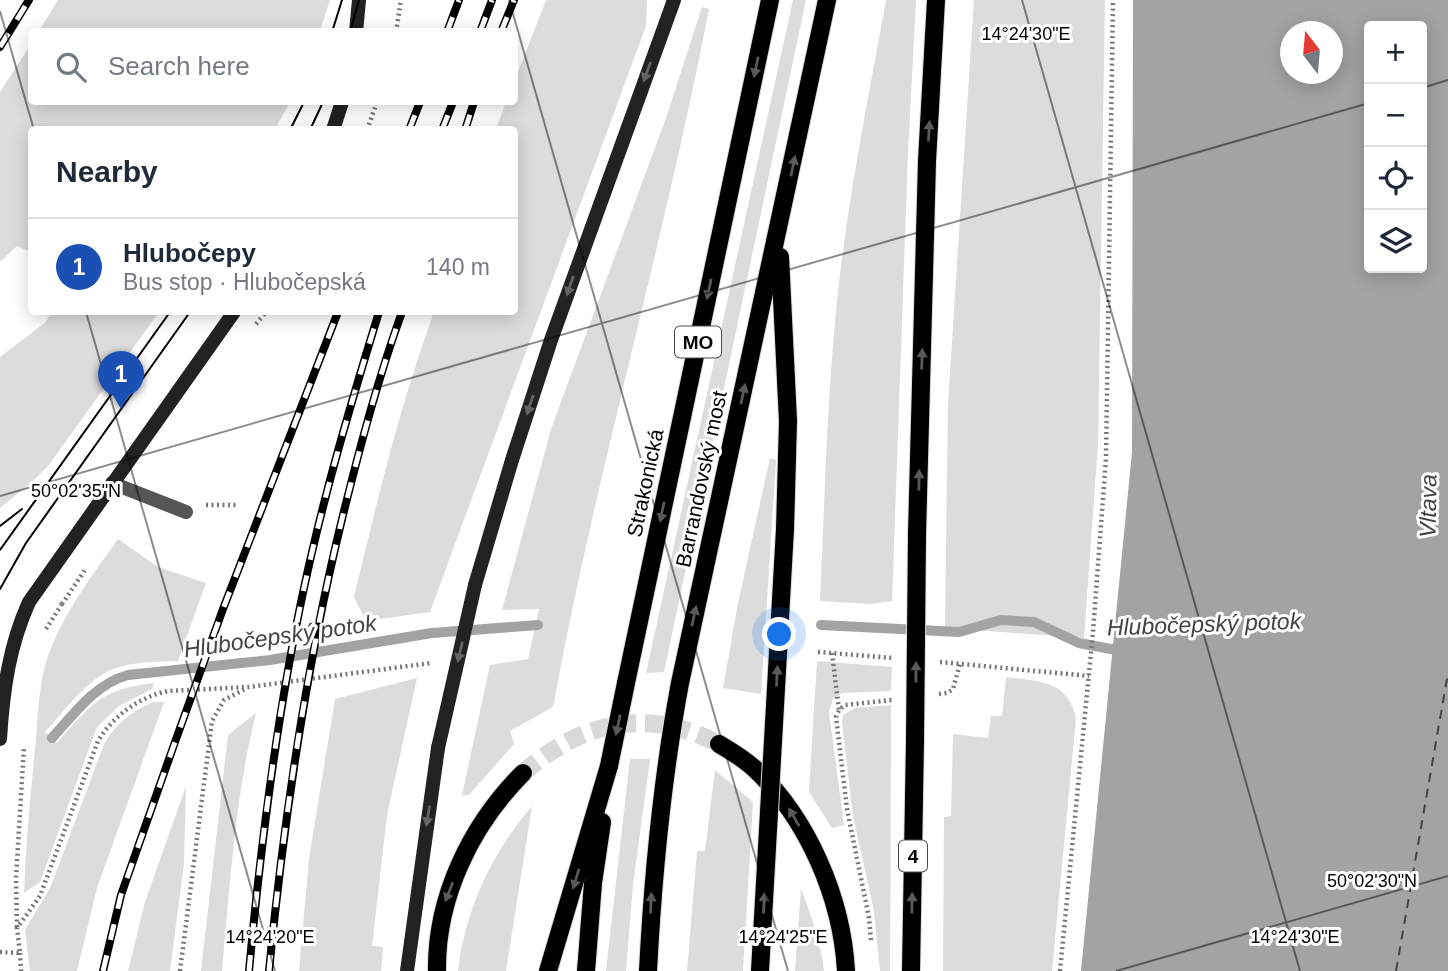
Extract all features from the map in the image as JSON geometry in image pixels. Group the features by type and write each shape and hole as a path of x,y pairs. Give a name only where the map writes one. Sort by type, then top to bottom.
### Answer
{"main road":[{"path":"356,28 359,0"},
{"path":"407,971 438,748 475,585 551,340 674,0"},
{"name":"Strakonická","path":"548,971 609,766 770,0"},
{"name":"Barrandovský most","path":"648,971 652,887 665,764 680,683 827,0"},
{"name":"4","path":"911,971 918,534 928,161 936,0"},
{"path":"334,126 341,105"},
{"path":"760,971 785,529 788,421 779,233"},
{"path":"0,739 4,662 29,602 232,315"},
{"path":"719,744 753,767 791,810 825,878 841,929 846,971"},
{"name":"MO","path":"586,971 593,883 609,766"},
{"path":"435,971 436,945 443,908 460,862 503,792 523,773"}],"lane":[{"path":"112,483 186,512"}],"path":[{"path":"397,28 401,0"},
{"path":"1060,971 1093,632 1106,458 1113,0"},
{"path":"368,126 376,105"},
{"path":"37,589 62,604 42,641"},
{"path":"832,653 839,710"},
{"path":"17,928 40,896 98,741 106,727 129,708 157,693 168,691 249,687 431,663"},
{"path":"934,695 953,690 960,664 1089,676"},
{"path":"180,971 212,721 224,700 249,687"},
{"path":"871,944 869,918 847,808 836,717 845,705 896,699"},
{"path":"22,971 17,928 16,878 25,739"},
{"path":"0,952 20,953"}],"shaded area":[{"path":"58,0 330,0 321,28 41,28"},
{"path":"546,0 647,0 646,26 430,612 366,621 354,597 380,489 433,315 518,315 518,126 497,126 505,105 518,105 518,72"},
{"path":"793,0 806,0 664,672 646,673"},
{"path":"886,0 916,0 892,601 870,604 820,601 829,402 839,283 854,176"},
{"path":"974,0 1105,0 1098,443 1084,638 945,628 948,404"},
{"path":"702,7 709,9 691,97 589,532 553,707 510,731 514,744 469,795 462,795 490,665 528,659 539,609 502,610 551,429 666,118"},
{"path":"28,49 28,105 288,105 277,126 28,126 28,251 17,246 0,262 0,92"},
{"path":"50,315 157,315 48,466 0,508 0,357 46,322"},
{"path":"770,458 776,460 761,694 723,688 738,603"},
{"path":"118,539 158,567 206,583 178,661 130,664 103,674 79,693 45,732 57,743 98,701 121,690 154,683 152,689 119,706 97,727 40,882 24,893 38,709 44,669 53,643 69,612"},
{"path":"817,661 892,667 891,691 842,693 833,699 829,712 844,825 832,828 809,792"},
{"path":"1006,677 1040,682 1059,689 1072,705 1076,718 1052,971 943,971 944,817 951,816 953,734 988,738 991,716 1002,716"},
{"path":"417,678 387,815 372,946 383,947 381,971 299,971 309,859 335,699"},
{"path":"154,702 164,702 97,888 77,971 30,971 25,930 50,888 104,744 125,719"},
{"path":"891,705 890,971 880,971 874,911 853,816 842,722 843,715 855,708"},
{"path":"256,713 238,809 222,971 201,971 228,735"},
{"path":"630,759 650,759 633,885 626,971 606,971"},
{"path":"715,770 753,802 743,971 687,971 697,851 705,851"},
{"path":"186,786 184,863 170,971 128,971 145,902"},
{"path":"532,806 506,971 458,971 467,926 483,883 505,843"},
{"path":"801,888 818,939 824,971 795,971"}],"water":[{"name":"Vltava","path":"1133,0 1448,0 1448,971 1081,971 1132,452"}],"waterway":[{"name":"Hlubočepský potok","path":"821,625 959,632 1001,620 1034,622 1079,643 1111,649 1124,648"},
{"name":"Hlubočepský potok","path":"52,738 95,693 105,685 128,675 270,660 432,633 538,625"}],"ferry route":[{"path":"1396,971 1448,673"}],"tunnel":[{"path":"523,773 545,755 569,741 616,725 641,723 667,726 693,732 719,744"}],"tram line":[{"path":"333,28 342,0"},
{"path":"351,28 359,0"},
{"path":"292,126 302,105"},
{"path":"312,126 322,105"},
{"path":"0,550 168,315"},
{"path":"0,589 26,543 188,315"},
{"path":"0,526 22,509"}],"railway":[{"path":"0,47 29,0"},
{"path":"448,28 459,0"},
{"path":"482,28 492,0"},
{"path":"503,28 514,0"},
{"path":"411,126 419,105"},
{"path":"444,126 452,105"},
{"path":"466,126 473,105"},
{"path":"103,971 121,895 175,742 223,609 337,315"},
{"path":"249,971 271,778 294,635 329,483 378,315"},
{"path":"269,971 289,799 318,628 363,438 401,315"}],"place":[{"name":"Hlubočepy","path":"121,409"}]}
